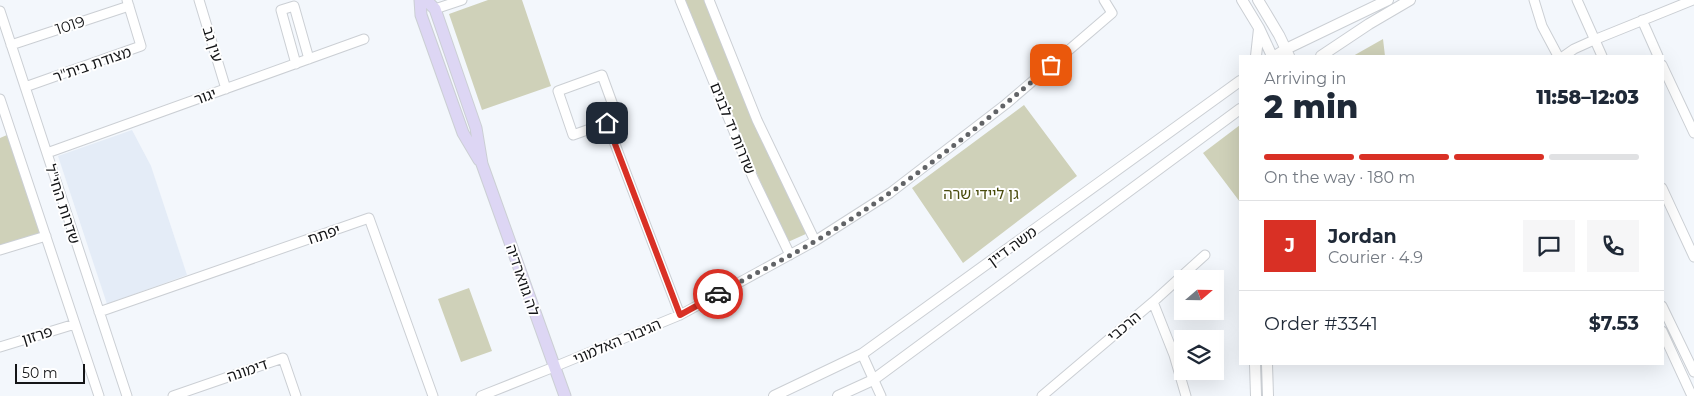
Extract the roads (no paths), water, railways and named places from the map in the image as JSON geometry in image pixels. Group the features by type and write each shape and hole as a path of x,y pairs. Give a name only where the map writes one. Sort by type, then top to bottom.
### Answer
{"main road":[{"name":"לה גווארדיה","path":"420,0 421,15 456,116 463,134 482,164"},
{"name":"לה גווארדיה","path":"426,0 435,10 476,128 482,164 565,396"}],"street":[{"name":"עין גב","path":"199,0 226,89"},
{"path":"435,10 462,0"},
{"name":"שדרות יד לבנים","path":"680,0 753,178 790,255"},
{"name":"שדרות יד לבנים","path":"709,0 757,120 815,241"},
{"name":"הגיבור האלמוני","path":"481,396 554,368 680,315 815,241 890,193 998,110 1112,13 1104,0"},
{"path":"1242,0 1273,55"},
{"path":"1258,0 1288,52 1388,0"},
{"path":"1323,55 1410,0"},
{"path":"1534,0 1542,26 1557,55"},
{"path":"1577,0 1602,55"},
{"path":"1565,55 1594,40 1693,0"},
{"name":"1019","path":"11,45 128,3"},
{"name":"מצודת בית\"ר","path":"25,87 141,46 128,3"},
{"path":"296,64 281,10 287,3 294,6 309,59"},
{"name":"שדרות החי\"ל","path":"0,11 127,396"},
{"path":"1642,20 1658,55"},
{"path":"1256,55 1259,28"},
{"name":"יגור","path":"47,153 364,39"},
{"path":"1664,69 1694,133"},
{"path":"602,75 618,119 607,123 573,135 558,91 602,75"},
{"name":"משה דיין","path":"774,396 862,354 1239,82"},
{"name":"שדרות החי\"ל","path":"0,100 99,396"},
{"name":"משה דיין","path":"838,396 873,380 1239,110"},
{"path":"607,123 680,315"},
{"path":"1664,192 1694,257"},
{"name":"יפתח","path":"99,312 369,218 433,396"},
{"path":"0,250 46,236"},
{"name":"הרכבי","path":"1042,396 1153,302 1205,255"},
{"path":"1153,302 1174,355 1186,396"},
{"path":"1664,310 1694,372"},
{"name":"פרזון","path":"0,347 75,324"},
{"path":"1664,335 1692,396"},
{"path":"862,354 881,396"},
{"name":"דימונה","path":"173,396 283,358 296,396"},
{"path":"1255,365 1256,396"},
{"path":"1267,365 1268,396"}],"park label":[{"name":"גן ליידי שרה","path":"981,193"}]}
